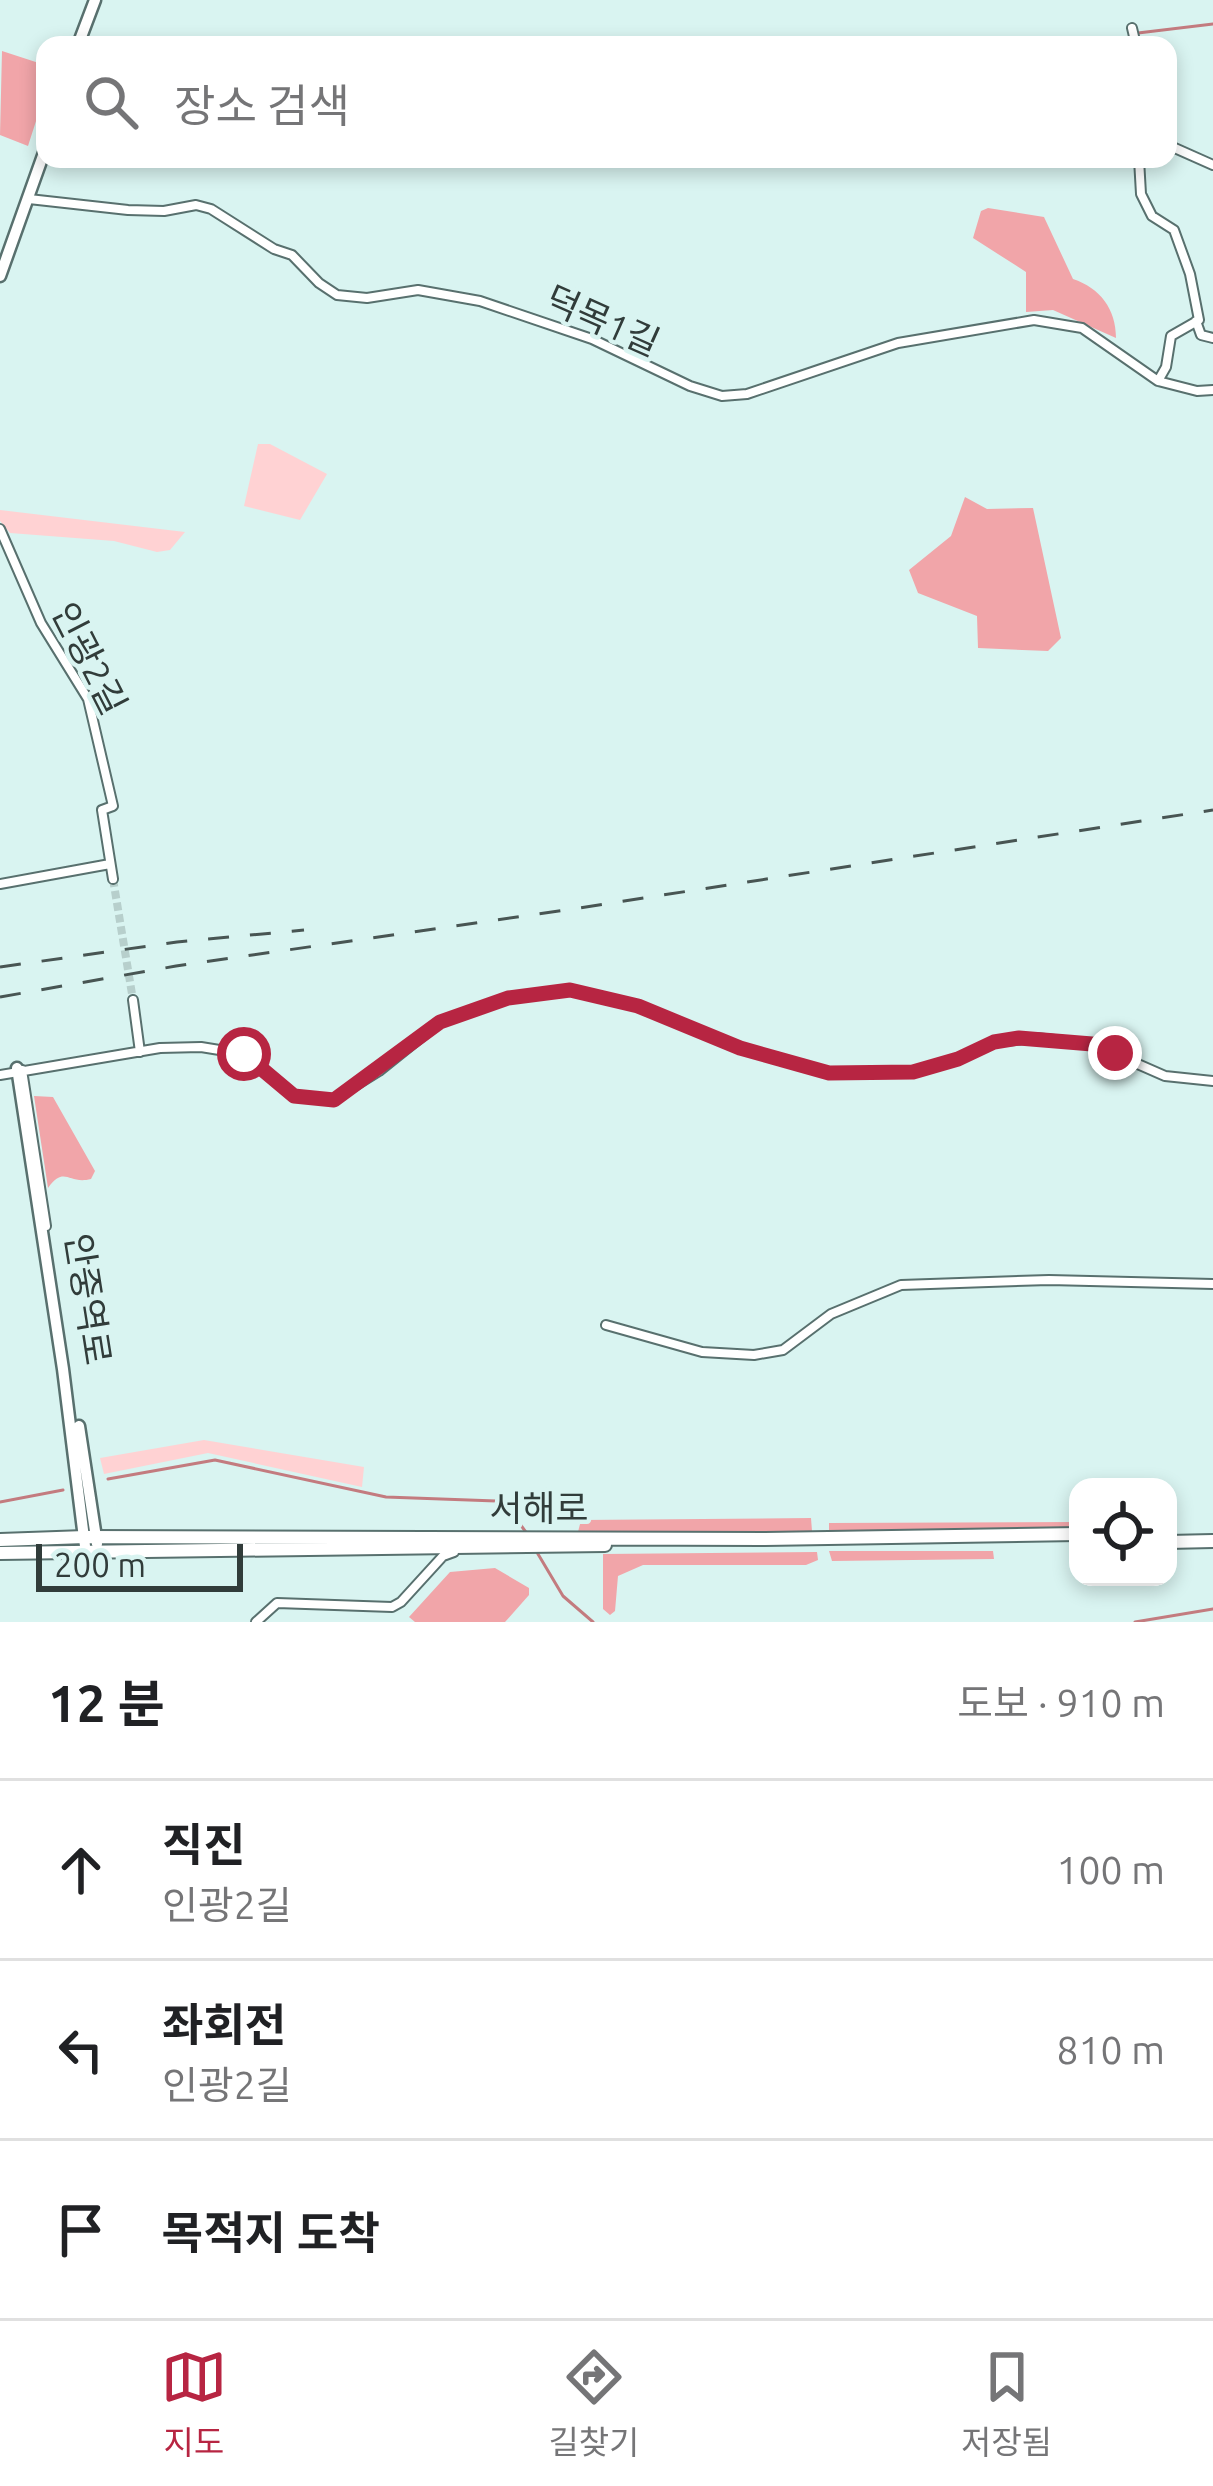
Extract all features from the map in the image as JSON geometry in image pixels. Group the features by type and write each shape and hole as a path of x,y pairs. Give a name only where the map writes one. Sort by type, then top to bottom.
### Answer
{"main road":[{"path":"1177,1538 1213,1537"},
{"name":"서해로","path":"0,1540 528,1544 1069,1538"},
{"name":"서해로","path":"0,1553 91,1544"}],"street":[{"path":"81,36 94,0"},
{"path":"1132,28 1134,36"},
{"path":"1177,149 1213,165"},
{"path":"0,276 39,168"},
{"path":"1139,168 1147,209 1178,237 1190,274 1196,322 1204,339 1213,338"},
{"name":"덕목1길","path":"29,199 128,210 164,211 196,205 211,209 274,249 292,255 337,295 368,298 418,290 480,301 592,339 655,372 722,395 747,394 898,343 1034,320 1060,322 1098,336 1158,381 1213,390"},
{"path":"1158,381 1166,367 1171,337 1196,322"},
{"name":"인광2길","path":"0,529 41,623 94,713 112,793 113,806 102,809 113,879"},
{"path":"0,884 110,864"},
{"path":"0,1073 201,1047 244,1054 294,1096 334,1100 440,1022 508,998 570,990 638,1006 740,1048 829,1073 913,1072 947,1064 994,1042 1036,1038 1092,1044 1166,1076 1213,1081"},
{"path":"133,1000 140,1052"},
{"path":"19,1070 91,1544"},
{"name":"안중역로","path":"19,1070 91,1544"},
{"path":"606,1324 702,1352 754,1355 783,1350 831,1314 901,1285 1049,1280 1213,1283"},
{"name":"서해로","path":"256,1622 277,1604 392,1607 443,1556 454,1552"}],"shaded area":[{"path":"2,51 36,62 36,121 28,146 0,135"},
{"path":"988,208 1044,217 1073,279 1098,294 1110,309 1116,338 1053,310 1026,312 1026,272 973,238 981,211"},
{"path":"258,444 270,444 327,474 300,520 244,506"},
{"path":"965,497 987,509 1033,508 1061,638 1048,651 978,648 977,616 918,593 909,570 951,536"},
{"path":"0,510 185,532 170,550 157,552 114,541 10,533 0,521"},
{"path":"34,1096 53,1097 95,1171 91,1179 63,1177 48,1188"},
{"path":"204,1440 364,1467 362,1487 208,1453 104,1474 100,1458"},
{"path":"811,1518 812,1531 578,1532 581,1520"},
{"path":"1069,1522 1069,1529 829,1531 829,1523"},
{"path":"829,1551 993,1551 994,1559 832,1561"},
{"path":"817,1552 818,1560 806,1565 643,1565 618,1576 615,1611 610,1615 603,1609 603,1554"},
{"path":"495,1568 529,1588 529,1595 505,1622 415,1622 409,1617 450,1572"}],"waterway":[{"path":"1138,33 1213,24"},
{"path":"108,1479 215,1460 386,1497 496,1501 528,1535"},
{"path":"0,1502 63,1490"},
{"path":"535,1549 563,1596 593,1622"},
{"path":"1135,1622 1213,1609"}],"tunnel":[{"path":"113,879 133,1000"}],"railway":[{"path":"0,997 176,966 1213,810"},
{"path":"0,967 304,930"}],"route":[{"path":"244,1054 294,1096 334,1100 440,1022 508,998 570,990 638,1006 740,1048 829,1073 935,1068 994,1042 1019,1038 1092,1044 1115,1053"}]}
